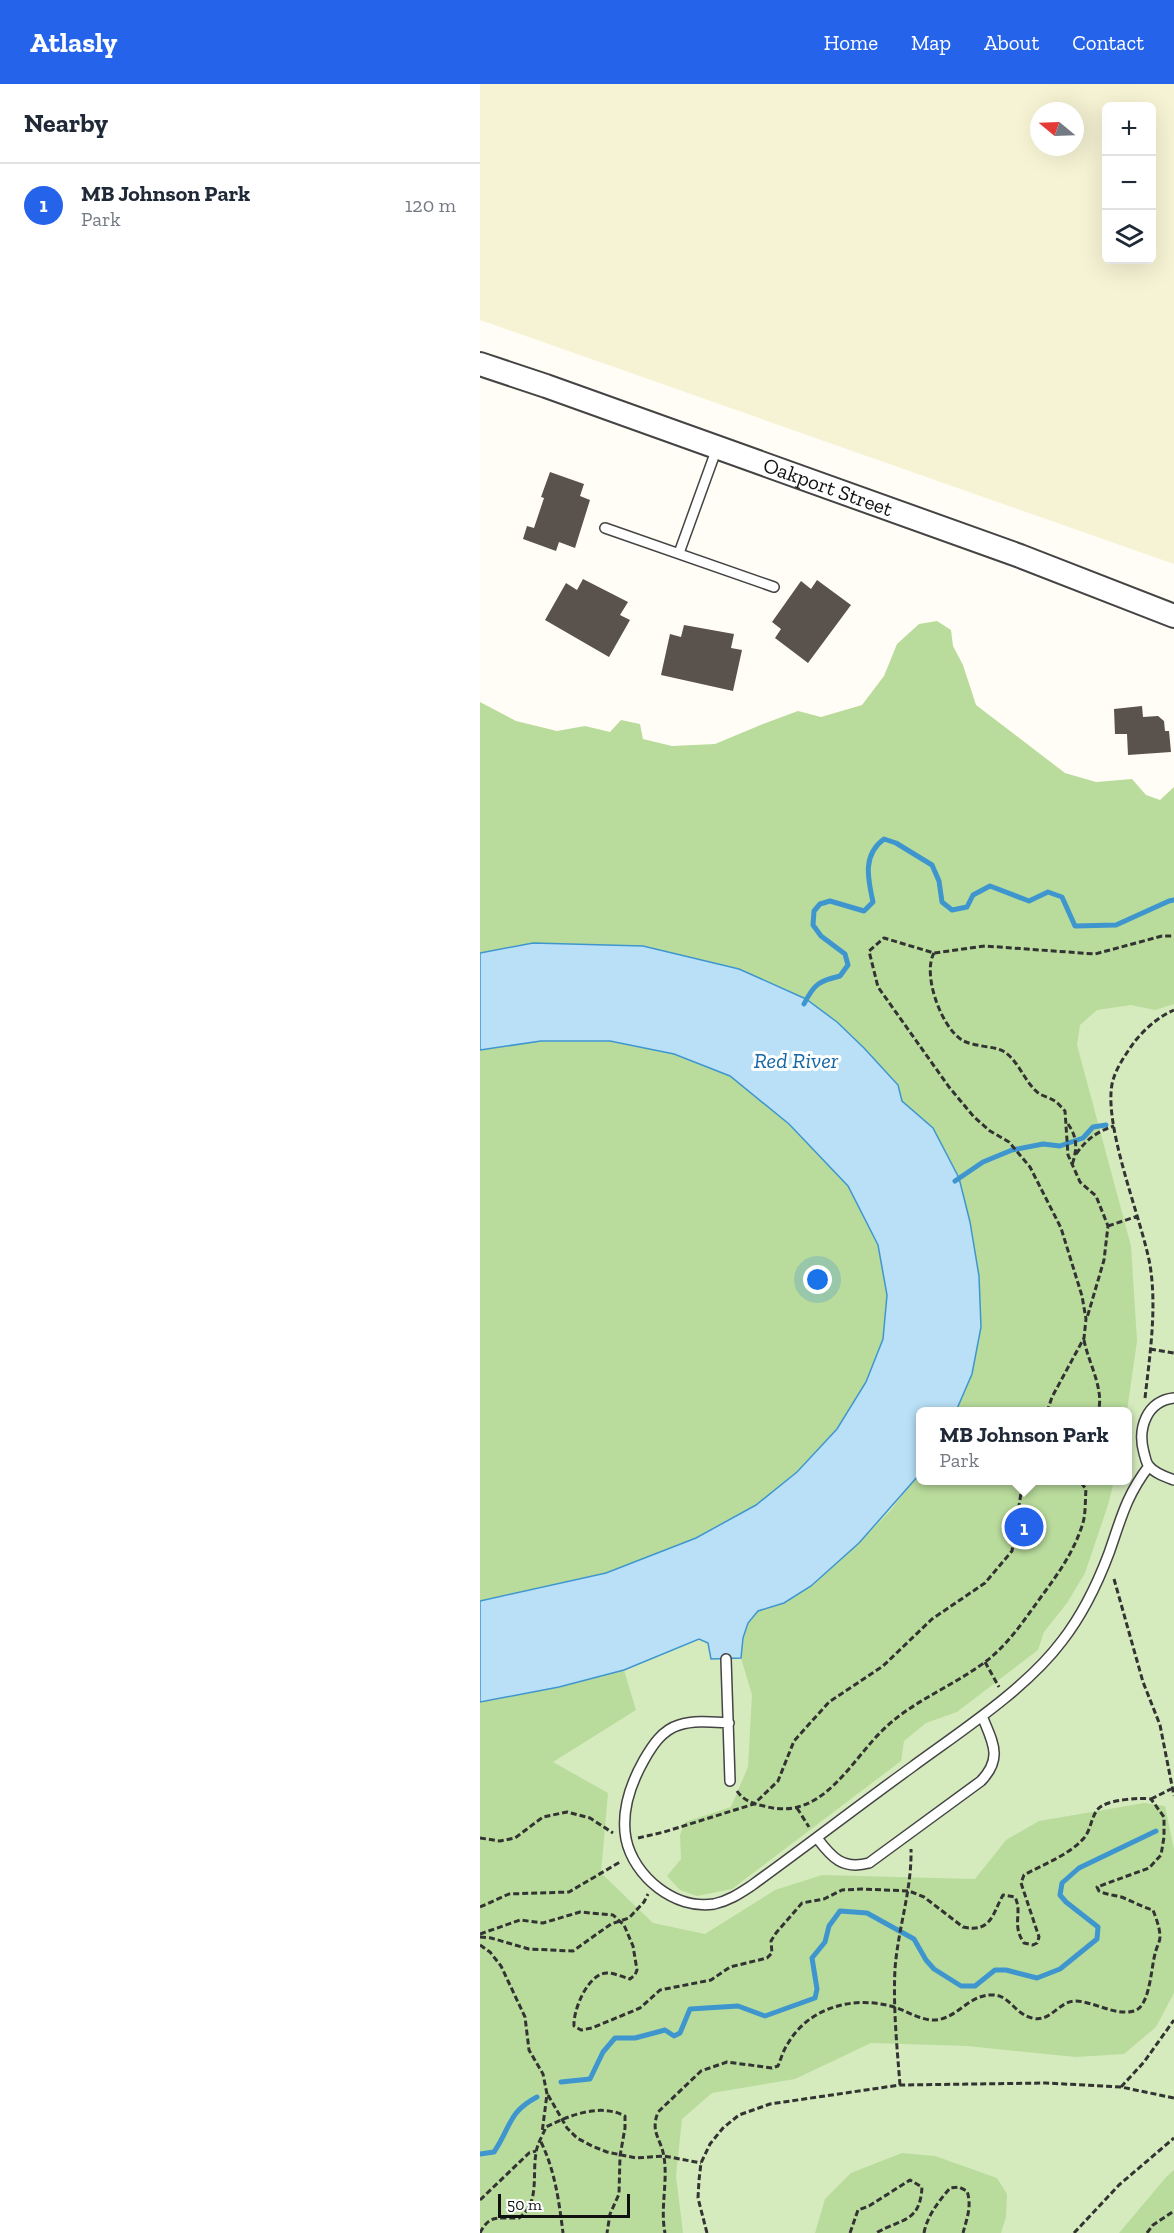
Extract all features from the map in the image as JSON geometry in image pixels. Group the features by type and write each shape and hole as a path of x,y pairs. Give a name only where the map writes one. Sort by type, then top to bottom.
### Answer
{"street":[{"name":"Oakport Street","path":"480,364 1020,556 1174,616"}],"lane":[{"path":"679,553 717,447"},
{"path":"605,528 774,587"},
{"path":"1174,1398 1155,1405 1146,1416 1141,1443 1149,1466 1174,1480"},
{"path":"729,1723 698,1722 677,1725 663,1733 650,1749 632,1786 627,1803 626,1840 634,1859 653,1884 682,1901 714,1904 734,1897 981,1716 1040,1665 1076,1622 1089,1599 1110,1551 1126,1502 1134,1485 1149,1466"},
{"path":"726,1659 730,1781"},
{"path":"817,1838 830,1856 856,1866 869,1863 981,1781 993,1769 994,1752 981,1716"}],"path":[{"path":"1086,1319 1082,1296 1061,1228 1030,1167 1009,1142 990,1131 974,1117 949,1087 878,987 869,951 884,938 934,952 985,946 1095,954 1162,936 1174,936"},
{"path":"934,952 930,960 931,979 939,1009 948,1024 962,1040 1001,1050 1015,1061 1023,1078 1037,1093 1054,1100 1065,1111 1068,1155 1080,1182 1096,1196 1108,1226 1104,1260 1086,1319 1084,1338 1101,1399 1099,1407"},
{"path":"1146,1416 1145,1402 1153,1297 1150,1267 1114,1126 1111,1102 1114,1077 1132,1046 1143,1032 1162,1015 1174,1010"},
{"path":"1067,1122 1075,1133 1076,1154"},
{"path":"1072,1165 1076,1154 1090,1136 1114,1126"},
{"path":"1108,1226 1137,1216"},
{"path":"1049,1407 1084,1338"},
{"path":"1150,1349 1174,1353"},
{"path":"480,1838 500,1840 514,1838 543,1817 567,1812 590,1818 606,1830 626,1840 664,1832 754,1804 778,1781 794,1742 829,1702 883,1666 932,1619 985,1583 1012,1551 1022,1485"},
{"path":"730,1781 740,1796 754,1804 770,1808 796,1808 824,1796 886,1727 921,1700 985,1662 1016,1634 1068,1560 1083,1523 1086,1490 1083,1485"},
{"path":"1110,1551 1116,1590 1143,1682 1160,1725 1174,1796"},
{"path":"985,1662 1005,1696"},
{"path":"480,1936 520,1920 543,1923 580,1912 613,1915 620,1921 633,1946 637,1970 630,1978 607,1973 598,1977 576,2004 573,2016 574,2026 581,2030 592,2028 640,2008 660,1990 711,1980 730,1967 767,1958 772,1953 771,1941 776,1933 802,1904 824,1899 842,1890 909,1891 924,1897 963,1927 971,1929 979,1929 989,1923 1003,1895 1015,1897 1018,1904 1016,1926 1019,1935 1024,1943 1033,1945 1040,1937 1021,1883 1024,1875 1068,1852 1084,1838 1098,1809 1105,1804 1140,1797 1151,1799 1171,1788"},
{"path":"665,2233 662,2216 664,2156 655,2131 658,2112 701,2071 727,2062 772,2068 778,2066 786,2045 800,2027 815,2015 843,2004 869,2001 934,2020 951,2016 972,1999 994,1995 1006,1999 1019,2013 1033,2018 1048,2018 1060,2006 1075,2001 1126,2012 1137,2011 1147,1995 1155,1951 1160,1938 1157,1921 1153,1910 1137,1906 1124,1898 1106,1894 1099,1891 1097,1887 1149,1868 1161,1855 1164,1817 1151,1799"},
{"path":"796,1808 817,1838"},
{"path":"900,2085 895,1970 909,1891 911,1833"},
{"path":"480,1907 509,1894 569,1893 624,1860 634,1859"},
{"path":"480,1936 529,1948 573,1951 611,1924 629,1918 644,1902 653,1884"},
{"path":"480,1945 490,1952 510,1983 525,2018 529,2050 543,2074 547,2094 561,2119 577,2138 620,2156 636,2158 664,2156 701,2163"},
{"path":"1122,2087 1144,2062 1174,2020"},
{"path":"707,2233 698,2198 701,2163 710,2144 723,2128 739,2115 770,2104 900,2085 1046,2083 1122,2087 1174,2098"},
{"path":"547,2094 541,2141 551,2164 563,2233"},
{"path":"480,2233 485,2222 493,2218 519,2218 525,2214 533,2200 536,2151 546,2127 579,2113 598,2111 616,2112 626,2116 620,2156 619,2194 610,2214 608,2233"},
{"path":"1074,2233 1119,2185 1174,2138"},
{"path":"480,2200 529,2153 536,2151"},
{"path":"850,2233 858,2210 869,2206 910,2180 922,2187 918,2210 908,2218 876,2233"},
{"path":"924,2233 928,2218 942,2198 950,2188 959,2187 967,2191 970,2200 963,2233"},
{"path":"1147,2233 1153,2225 1174,2211"}],"shaded area":[{"path":"480,84 1174,84 1174,564 480,320"}],"green space":[{"path":"937,621 951,630 953,646 963,665 976,705 1065,773 1096,782 1132,779 1146,795 1160,800 1174,787 1174,1004 1155,1010 1131,1005 1097,1010 1080,1025 1077,1045 1131,1246 1137,1341 1128,1407 958,1407 972,1374 981,1327 979,1276 970,1222 933,1128 902,1101 898,1085 837,1022 807,999 643,946 480,953 480,702 516,721 557,731 585,726 610,732 621,720 640,724 643,739 672,746 715,744 798,711 821,717 862,705 884,676 897,644 919,624"},
{"path":"1174,900 1174,2233 480,2233 480,1702 624,1670 699,1639 708,1643 711,1659 741,1658 916,1476 916,1485 1132,1485 1132,1407 958,1407 972,1374 959,1178"},
{"path":"541,1041 610,1041 674,1054 730,1076 789,1124 848,1186 878,1245 887,1295 883,1339 866,1382 837,1429 797,1472 756,1505 696,1538 606,1573 480,1601 480,1050"},
{"path":"916,1477 916,1485 1113,1485 1085,1573 1067,1603 1044,1632 1038,1650 957,1712 926,1723 904,1741 901,1761 732,1889 697,1896 680,1890 667,1876 681,1859 680,1835 685,1822 731,1807 748,1767 752,1695 741,1658 743,1638 748,1623 758,1611 784,1603 811,1586 859,1543 891,1510"},
{"path":"624,1670 636,1710 553,1762 608,1793 601,1873 653,1923 705,1934 775,1890 822,1875 975,1879 1006,1840 1039,1821 1144,1803 1165,1806 1174,1849 1174,1993 1156,2027 1124,2054 1076,2057 967,2046 871,2043 795,2079 712,2093 682,2119 676,2176 683,2233 480,2233 480,1702 559,1687"},
{"path":"902,2153 935,2156 997,2178 1007,2194 1006,2217 1001,2233 815,2233 825,2199 851,2173"},
{"path":"1174,2170 1174,2233 1119,2233 1167,2176"}],"water":[{"name":"Red River","path":"533,943 643,946 739,969 806,999 837,1022 898,1085 902,1101 933,1128 959,1178 970,1222 979,1276 981,1327 972,1374 958,1407 916,1407 916,1478 859,1543 811,1586 784,1603 758,1611 748,1623 743,1638 741,1658 711,1659 708,1643 699,1639 624,1670 559,1687 480,1702 480,1601 606,1573 696,1538 756,1505 797,1472 837,1429 866,1382 883,1339 887,1295 878,1245 848,1186 789,1124 730,1076 674,1054 610,1041 541,1041 480,1050 480,953"}],"building":[{"path":"550,472 584,484 580,496 590,500 575,548 559,542 556,551 523,539 527,526 534,528"},
{"path":"583,579 628,602 620,615 630,620 609,657 545,620 566,583 577,590"},
{"path":"817,580 851,605 808,663 775,638 781,629 772,622 801,581 811,589"},
{"path":"684,625 734,634 731,648 742,650 733,691 661,675 670,634 681,637"},
{"path":"1142,706 1143,717 1158,716 1164,721 1165,731 1169,731 1171,752 1128,755 1127,734 1115,734 1114,709"}],"waterway":[{"path":"804,1004 818,984 840,976 848,965 845,954 821,936 813,925 814,911 820,904 830,901 864,911 873,902 868,868 872,852 884,839 896,843 932,865 939,881 942,902 952,910 967,907 973,895 990,886 1029,901 1048,892 1062,897 1075,926 1116,925 1174,900"},
{"path":"955,1181 983,1162 1012,1150 1043,1144 1060,1146 1083,1138 1093,1127 1106,1125"},
{"path":"561,2082 590,2079 603,2052 615,2038 635,2038 665,2030 674,2036 680,2033 690,2009 738,2006 765,2016 815,1998 817,1989 812,1958 825,1942 829,1926 840,1911 867,1913 914,1939 934,1969 961,1986 975,1986 995,1970 1006,1970 1037,1978 1060,1969 1097,1939 1098,1927 1060,1895 1062,1883 1079,1868 1156,1831"},
{"path":"480,2154 494,2152 515,2114 537,2097"}],"place":[{"name":"MB Johnson Park","path":"1024,1527"}]}
